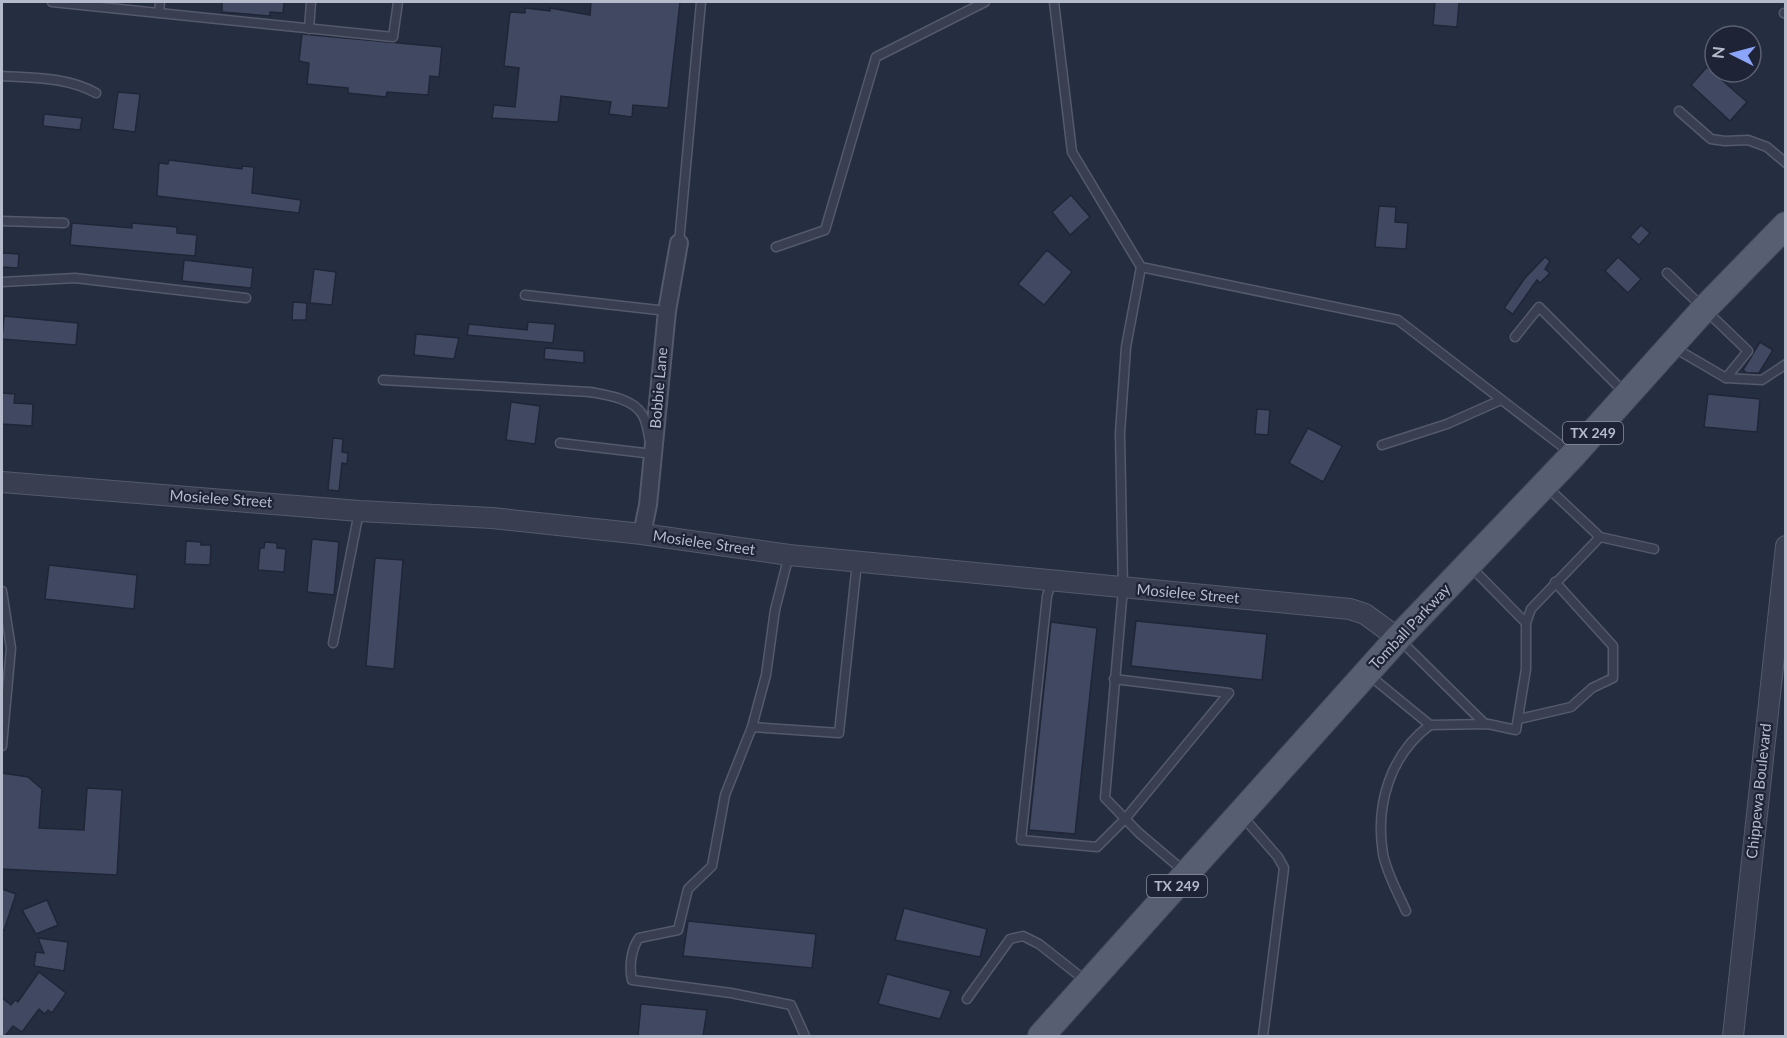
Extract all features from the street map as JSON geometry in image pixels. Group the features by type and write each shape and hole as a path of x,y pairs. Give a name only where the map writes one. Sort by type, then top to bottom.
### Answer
{"main road":[{"name":"Tomball Parkway","path":"1041,1036 1398,638 1573,455 1705,308 1784,229"}],"street":[{"name":"Bobbie Lane","path":"642,534 653,456 667,311 679,243"},
{"name":"Mosielee Street","path":"2,482 359,512 492,518 642,534 789,555 1350,609 1365,614 1398,638"},
{"name":"Chippewa Boulevard","path":"1733,1036 1785,546"}],"lane":[{"path":"52,2 393,37 398,2"},
{"path":"159,13 160,2"},
{"path":"309,29 311,2"},
{"path":"679,243 701,2"},
{"path":"777,247 825,230 876,57 986,2"},
{"path":"1054,2 1072,152 1141,267 1125,347 1120,433 1123,588 1105,798 1125,819 1188,874"},
{"path":"2,76 79,84 96,93"},
{"path":"1679,111 1711,139 1748,140 1767,147 1785,164"},
{"path":"2,221 64,223"},
{"path":"1141,267 1398,320 1573,455"},
{"path":"1667,273 1748,351 1726,378"},
{"path":"2,282 75,278 246,298"},
{"path":"525,295 667,311"},
{"path":"1515,337 1539,307 1627,395"},
{"path":"1671,345 1726,378 1762,380 1785,364"},
{"path":"383,380 590,392 612,396 629,403 642,414 653,456 560,443"},
{"path":"1382,445 1447,424 1501,400"},
{"path":"1545,484 1600,537 1654,549"},
{"path":"333,643 359,512"},
{"path":"1367,674 1430,725 1485,724 1516,730 1526,669 1526,622 1531,609 1600,537"},
{"path":"789,555 775,610 766,675 752,727 725,795 712,866 688,889 678,930 639,938 634,945 631,973 632,980 732,993 791,1005 806,1036"},
{"path":"752,727 839,733 857,562"},
{"path":"1469,564 1526,622"},
{"path":"1052,581 1047,597 1021,840 1097,848 1125,819 1229,693 1114,679"},
{"path":"1519,719 1571,707 1592,688 1613,678 1613,646 1555,582"},
{"path":"2,591 11,648 2,746"},
{"path":"1398,638 1485,724"},
{"path":"1406,911 1384,856 1383,814 1386,790 1395,765 1410,743 1430,725"},
{"path":"1241,814 1284,868 1263,1036"},
{"path":"967,999 1010,939 1023,936 1039,944 1089,983"}],"building":[{"path":"222,2 284,2 283,13 270,12 270,16 222,12"},
{"path":"591,2 680,2 668,108 633,105 632,117 609,114 611,102 561,96 558,122 492,118 494,105 515,107 519,68 504,66 510,12 525,13 525,8 550,11 550,8 590,15"},
{"path":"1435,2 1459,2 1457,27 1433,25"},
{"path":"302,34 442,47 439,77 430,76 428,95 387,92 386,97 348,93 348,88 307,84 309,63 299,61"},
{"path":"1703,72 1703,84 1726,84 1747,102 1730,121 1691,85"},
{"path":"118,92 140,94 135,132 113,129"},
{"path":"44,114 82,118 80,130 43,126"},
{"path":"169,160 242,169 242,166 254,167 252,193 301,200 299,213 157,196 159,163 168,164"},
{"path":"1071,195 1090,217 1070,235 1052,212"},
{"path":"1379,206 1396,207 1395,222 1408,223 1406,249 1375,247"},
{"path":"72,223 132,228 132,223 177,227 177,233 197,235 195,256 70,245"},
{"path":"1641,225 1650,233 1639,245 1630,237"},
{"path":"1047,250 1072,272 1044,305 1018,284"},
{"path":"2,253 19,254 18,268 2,267"},
{"path":"1545,257 1550,261 1545,269 1550,273 1540,283 1537,280 1513,314 1504,308 1525,278"},
{"path":"1618,257 1641,279 1628,293 1605,271"},
{"path":"184,260 253,268 251,288 182,281"},
{"path":"314,269 336,272 332,305 310,303"},
{"path":"293,302 307,303 306,320 292,320"},
{"path":"4,316 78,323 76,345 2,339"},
{"path":"528,322 555,324 553,343 467,335 469,324 527,330"},
{"path":"416,334 459,338 454,359 414,355"},
{"path":"1760,342 1773,350 1759,373 1747,373 1743,370"},
{"path":"545,348 584,351 584,363 544,359"},
{"path":"2,393 15,394 14,403 33,404 32,426 2,424"},
{"path":"1708,394 1760,399 1757,432 1704,427"},
{"path":"511,402 540,406 535,444 506,440"},
{"path":"1257,409 1270,410 1268,435 1255,434"},
{"path":"1308,428 1342,446 1323,482 1289,463"},
{"path":"333,438 343,439 342,452 348,453 347,464 342,463 339,491 328,490"},
{"path":"312,539 339,542 334,595 307,592"},
{"path":"186,541 211,545 210,565 185,564"},
{"path":"265,542 277,543 277,548 286,549 284,572 258,570 260,548 264,548"},
{"path":"375,558 403,560 394,669 366,666"},
{"path":"49,565 137,575 134,609 45,599"},
{"path":"1136,621 1267,634 1262,680 1131,666"},
{"path":"1051,622 1097,628 1075,834 1029,830"},
{"path":"2,773 28,777 42,789 39,828 84,830 87,788 122,790 117,875 2,869"},
{"path":"2,889 16,894 4,930 2,930"},
{"path":"47,900 58,925 36,934 22,910"},
{"path":"904,908 987,929 980,957 895,940"},
{"path":"688,921 816,934 812,968 683,956"},
{"path":"38,938 68,942 64,971 34,966 36,952 44,953"},
{"path":"39,972 66,993 52,1013 48,1010 45,1014 39,1009 22,1032 13,1026 5,1036 2,1036 2,998 11,1005 15,1000 18,1002"},
{"path":"887,974 951,991 940,1019 878,1004"},
{"path":"641,1004 707,1010 703,1036 638,1036"}]}
